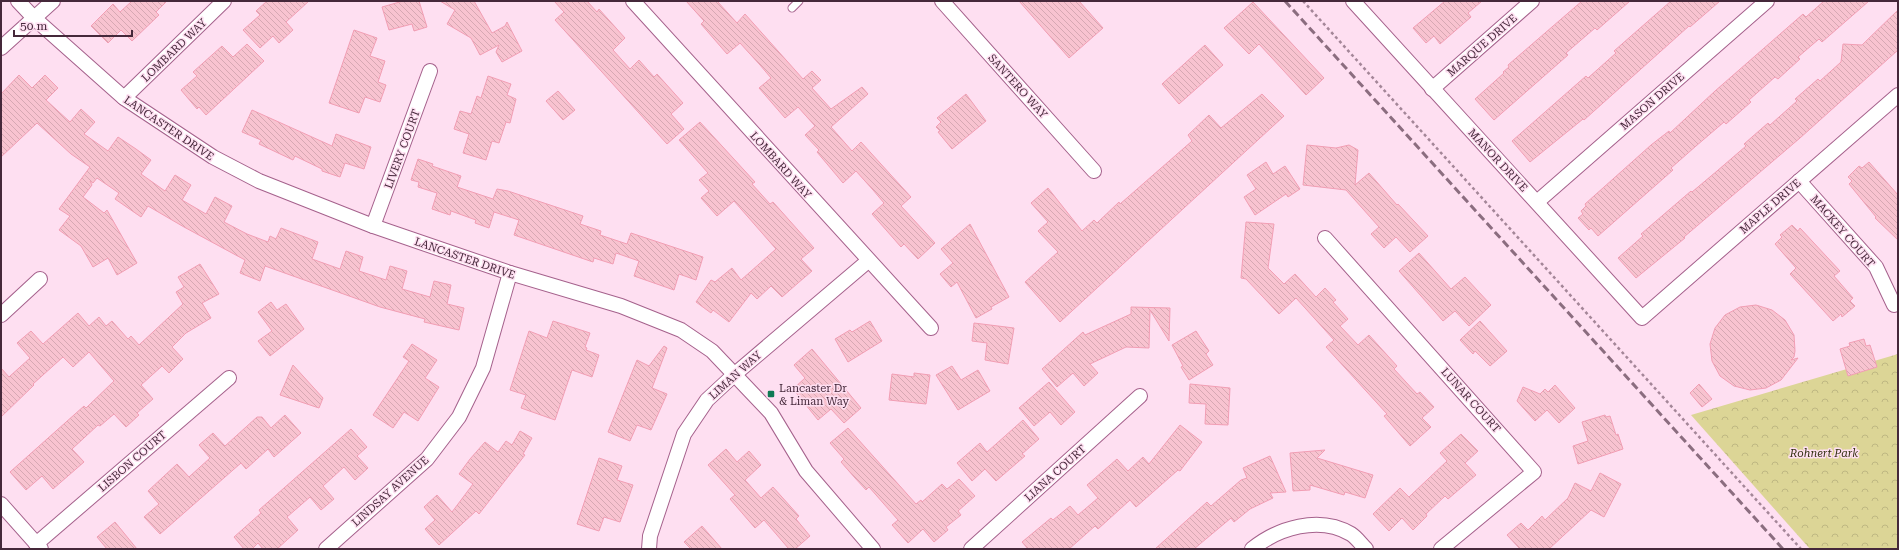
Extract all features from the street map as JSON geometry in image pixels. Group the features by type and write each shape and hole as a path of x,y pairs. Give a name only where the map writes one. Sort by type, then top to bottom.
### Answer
{"street":[{"name":"LANCASTER DRIVE","path":"18,1 34,18 124,98 213,157 246,175 373,226 510,274 621,306 681,330 712,351 771,413 806,471 873,549"},
{"path":"1,48 53,1"},
{"name":"LOMBARD WAY","path":"124,98 224,1"},
{"name":"LOMBARD WAY","path":"633,1 868,261 931,328"},
{"name":"MANOR DRIVE","path":"1353,1 1642,318"},
{"name":"MARQUE DRIVE","path":"1432,89 1532,1"},
{"name":"MASON DRIVE","path":"1537,202 1767,1"},
{"name":"SANTERO WAY","path":"946,2 1094,171"},
{"name":"LIVERY COURT","path":"373,226 430,71"},
{"name":"MAPLE DRIVE","path":"1642,318 1898,95"},
{"name":"MACKEY COURT","path":"1799,181 1876,268 1894,305"},
{"name":"LUNAR COURT","path":"1325,238 1534,472 1441,549"},
{"name":"LIMAN WAY","path":"649,549 650,536 684,434 707,400 735,374 868,261"},
{"name":"LINDSAY AVENUE","path":"326,549 426,459 458,417 483,368 510,274"},
{"path":"1,315 40,279"},
{"name":"LISBON COURT","path":"38,546 229,378"},
{"name":"LIANA COURT","path":"971,549 1140,396"},
{"path":"1,504 38,546"},
{"path":"1252,549 1265,539 1289,528 1313,525 1333,528 1351,534 1366,549"}],"lane":[{"path":"792,8 799,1"}],"path":[{"path":"1304,1 1801,549"}],"green space":[{"name":"Rohnert Park","path":"1898,354 1898,549 1810,549 1691,415"}],"building":[{"path":"132,1 167,1 156,12 159,15 132,41 121,30 108,43 91,26 113,4 120,12"},
{"path":"267,1 309,1 286,22 293,30 279,43 273,36 260,48 243,30 260,15 256,11"},
{"path":"403,1 419,1 427,27 414,31 412,24 389,30 382,7"},
{"path":"440,1 474,1 492,33 505,26 507,22 522,51 502,62 496,52 499,45 480,55 471,38 447,24 455,10"},
{"path":"554,1 587,1 597,12 599,9 625,38 613,50 630,69 639,60 654,77 657,74 683,103 671,114 684,129 667,144 555,20 564,12"},
{"path":"686,1 717,1 737,23 745,14 803,79 812,71 821,80 812,88 831,109 862,87 868,94 831,127 852,151 861,142 911,197 901,206 935,243 918,259 904,244 901,247 872,214 884,203 873,190 856,171 843,183 817,152 819,150 805,135 815,126 798,107 785,118 759,88 771,78 760,65 740,43 727,54 701,24 704,21"},
{"path":"1019,1 1079,1 1103,28 1069,58"},
{"path":"1445,1 1482,1 1468,13 1471,17 1440,44 1434,36 1426,43 1413,28"},
{"path":"1582,1 1630,1 1597,30 1595,28 1566,53 1568,55 1494,120 1475,99 1504,73 1503,72 1509,67 1508,65"},
{"path":"1671,1 1720,1 1690,27 1689,26 1584,120 1583,119 1530,162 1512,141 1586,76 1588,78 1616,53 1614,51"},
{"path":"1824,1 1869,1 1822,42 1819,39 1798,57 1800,59 1778,79 1775,77 1749,100 1751,102 1726,124 1724,122 1696,146 1671,168 1673,170 1598,236 1591,228 1589,230 1578,218 1583,214 1581,211 1586,206 1585,204 1651,145 1669,131 1670,133 1715,91 1803,14 1806,17"},
{"path":"1253,2 1324,78 1306,95 1259,44 1249,54 1224,28"},
{"path":"1898,10 1898,50 1800,138 1684,237 1685,238 1636,278 1618,258 1643,236 1641,234 1746,146 1744,144 1768,123 1770,125 1797,101 1795,99 1818,79 1820,81 1841,62 1843,44 1862,45"},
{"path":"354,30 377,38 370,56 385,61 378,82 386,85 380,102 365,97 359,113 329,103"},
{"path":"247,44 264,61 206,115 199,107 197,109 181,90 197,76 193,72 222,46 233,57"},
{"path":"1205,45 1223,65 1179,104 1162,84"},
{"path":"19,75 32,88 45,75 58,88 46,100 70,122 81,109 95,122 84,134 108,151 118,137 151,160 141,174 165,191 175,175 191,185 182,200 206,214 215,197 232,206 224,222 247,234 268,242 270,236 276,239 281,228 318,242 312,259 340,269 346,251 363,257 359,271 386,280 390,266 407,271 402,289 430,297 434,281 451,285 447,304 464,308 459,330 424,322 425,319 380,307 265,266 260,281 240,273 245,260 148,206 141,217 115,199 119,193 97,178 93,183 90,181 92,185 83,197 104,213 107,210 137,263 117,275 108,258 93,267 81,246 59,230 70,216 59,209 90,167 71,154 37,123 1,157 1,94"},
{"path":"488,76 511,84 507,95 516,99 510,123 506,122 499,143 492,141 486,160 463,153 469,134 454,129 460,111 471,114 477,96 481,98"},
{"path":"558,91 575,110 563,120 546,101"},
{"path":"966,94 986,121 952,149 938,132 940,131 936,127 941,122 937,118"},
{"path":"1262,94 1284,116 1060,322 1025,282 1058,252 1038,231 1048,222 1031,203 1048,188 1082,231 1094,220 1097,223 1119,202 1120,204 1192,141 1188,135 1209,115 1221,128"},
{"path":"252,110 332,146 336,134 371,147 364,169 345,163 340,177 322,171 322,169 295,156 293,160 259,144 261,140 242,132"},
{"path":"700,122 755,182 752,184 770,204 773,202 814,248 801,259 812,271 782,297 771,286 757,299 751,293 729,322 713,310 711,313 696,302 711,280 715,282 732,268 741,280 776,249 734,201 717,216 701,198 709,191 699,180 708,173 679,140"},
{"path":"1307,145 1336,148 1349,145 1358,150 1355,185 1369,173 1397,205 1398,204 1428,236 1410,252 1396,237 1384,248 1371,234 1379,227 1346,190 1303,185"},
{"path":"418,159 433,164 432,166 461,176 457,187 493,199 497,189 508,191 583,216 580,224 601,231 600,235 627,244 631,233 703,257 696,280 679,274 674,290 634,276 639,261 616,253 613,264 594,258 593,262 514,235 519,220 494,212 489,228 475,223 476,220 451,211 450,215 432,209 437,193 418,187 419,182 411,180"},
{"path":"1266,162 1273,174 1285,166 1300,189 1288,197 1286,194 1255,215 1244,197 1256,189 1247,175"},
{"path":"1869,162 1898,195 1898,240 1875,218 1876,217 1849,184 1852,181 1848,177 1859,166 1862,168"},
{"path":"1246,222 1274,224 1268,268 1284,284 1295,274 1316,297 1325,288 1336,300 1333,302 1348,319 1340,326 1358,345 1369,335 1397,366 1394,369 1417,394 1420,392 1434,407 1422,418 1431,427 1410,446 1384,416 1387,414 1326,347 1334,340 1296,298 1279,314 1246,279 1241,278"},
{"path":"970,224 1009,297 991,307 992,309 976,318 957,282 951,287 940,274 953,263 941,249"},
{"path":"1792,225 1798,231 1800,228 1840,271 1834,276 1853,298 1850,301 1855,306 1842,317 1841,314 1833,321 1790,274 1796,268 1775,244 1782,237 1780,235"},
{"path":"1419,253 1451,289 1465,277 1491,305 1469,326 1455,311 1443,321 1399,271"},
{"path":"200,264 219,294 202,303 211,318 186,333 172,347 183,359 169,373 162,366 141,385 153,399 137,413 139,415 126,427 114,414 100,426 98,425 72,449 84,462 53,489 42,476 26,490 10,472 84,406 86,408 114,381 89,352 73,367 63,357 33,384 34,385 1,417 1,368 9,377 30,358 17,343 31,331 43,344 78,313 89,326 99,317 106,326 112,321 128,339 131,336 139,345 183,304 176,292 184,287 178,277"},
{"path":"271,302 277,310 286,304 304,329 270,356 258,341 272,331 258,312"},
{"path":"1756,305 1772,310 1785,320 1794,335 1795,351 1794,357 1791,360 1798,358 1781,380 1766,388 1750,390 1734,386 1720,376 1712,361 1710,344 1715,328 1725,315 1740,307"},
{"path":"1131,307 1170,308 1169,341 1150,310 1149,348 1126,347 1090,364 1098,373 1084,386 1073,373 1057,387 1042,369 1083,332 1085,335 1131,314"},
{"path":"553,321 590,333 585,347 587,348 586,350 599,355 592,377 572,370 555,420 521,408 526,395 510,390 529,331 547,338"},
{"path":"870,321 882,341 848,362 835,339 850,330 852,332"},
{"path":"1480,321 1507,351 1490,366 1475,351 1473,354 1460,340"},
{"path":"974,323 1014,328 1008,364 985,360 987,343 972,341"},
{"path":"1196,331 1209,351 1206,354 1213,365 1189,380 1181,367 1183,366 1172,345"},
{"path":"1864,339 1866,346 1870,345 1877,367 1848,376 1840,349 1850,346 1849,343"},
{"path":"412,344 437,360 425,378 439,387 418,421 404,412 393,428 373,415 409,361 403,357"},
{"path":"664,346 667,348 652,388 667,394 651,430 637,425 630,441 608,432 637,360 649,366"},
{"path":"812,349 861,408 844,423 831,409 818,420 793,389 805,378 794,365"},
{"path":"293,365 323,398 319,408 280,395"},
{"path":"952,366 961,380 978,370 990,391 958,410 936,375"},
{"path":"914,373 930,375 926,404 889,400 892,374 914,377"},
{"path":"1049,382 1075,412 1061,425 1050,412 1034,426 1019,408"},
{"path":"1190,384 1230,388 1228,425 1205,424 1206,404 1189,403"},
{"path":"1699,384 1712,399 1702,407 1690,393"},
{"path":"1555,385 1575,408 1559,423 1547,410 1535,421 1517,401 1523,387 1540,394 1545,389 1548,392"},
{"path":"285,415 301,433 274,457 268,449 246,469 241,463 160,534 144,517 159,504 148,491 177,464 189,477 210,458 199,445 213,433 225,446 257,417 262,417 271,428"},
{"path":"1605,415 1606,417 1610,416 1616,435 1618,434 1623,449 1578,464 1573,446 1588,441 1582,422"},
{"path":"1023,420 1039,439 1022,454 1025,456 996,481 985,469 972,481 957,463 980,443 987,452"},
{"path":"1180,425 1202,442 1180,471 1178,470 1136,507 1130,500 1098,529 1095,526 1069,549 1028,549 1022,542 1051,518 1053,520 1070,506 1078,515 1098,498 1087,485 1117,459 1128,471 1143,457 1149,464"},
{"path":"848,428 916,504 921,500 922,502 942,484 947,489 959,479 975,496 958,511 961,515 946,527 948,530 934,542 923,529 908,543 892,525 898,520 869,487 866,490 855,478 841,462 844,459 830,443"},
{"path":"351,429 367,447 357,456 368,468 355,480 344,467 323,486 334,499 321,510 310,497 287,517 298,530 277,549 263,549 258,543 252,549 244,549 234,537 261,513 259,510"},
{"path":"520,431 532,438 523,454 525,455 479,514 476,511 439,545 425,529 435,520 424,507 437,495 452,512 473,484 459,474 470,459 485,442 498,452 506,441 512,445"},
{"path":"1461,434 1478,451 1465,463 1476,475 1448,499 1445,496 1426,514 1427,516 1413,530 1402,518 1389,531 1373,514 1400,488 1409,497 1447,461 1440,453"},
{"path":"726,449 737,462 749,451 761,465 745,480 761,498 773,487 799,516 796,519 810,536 795,549 789,549 764,520 755,528 730,499 735,495 708,465"},
{"path":"1325,450 1317,458 1373,475 1365,498 1345,492 1344,495 1310,485 1310,490 1293,491 1290,453"},
{"path":"1270,456 1286,492 1270,493 1273,498 1250,509 1234,522 1231,518 1194,549 1155,549 1207,502 1211,506 1241,480 1247,478 1243,468"},
{"path":"599,458 622,466 617,480 633,485 620,522 604,517 599,531 577,524"},
{"path":"1600,473 1621,484 1604,517 1591,510 1549,549 1520,549 1507,535 1521,523 1528,530 1542,516 1545,520 1568,498 1575,483 1591,491"},
{"path":"115,522 137,549 107,549 97,537"},
{"path":"702,526 722,549 691,549 684,542"}],"railway":[{"path":"1285,1 1783,549"}],"place":[{"name":"Lancaster Dr & Liman Way","path":"771,394"}]}
